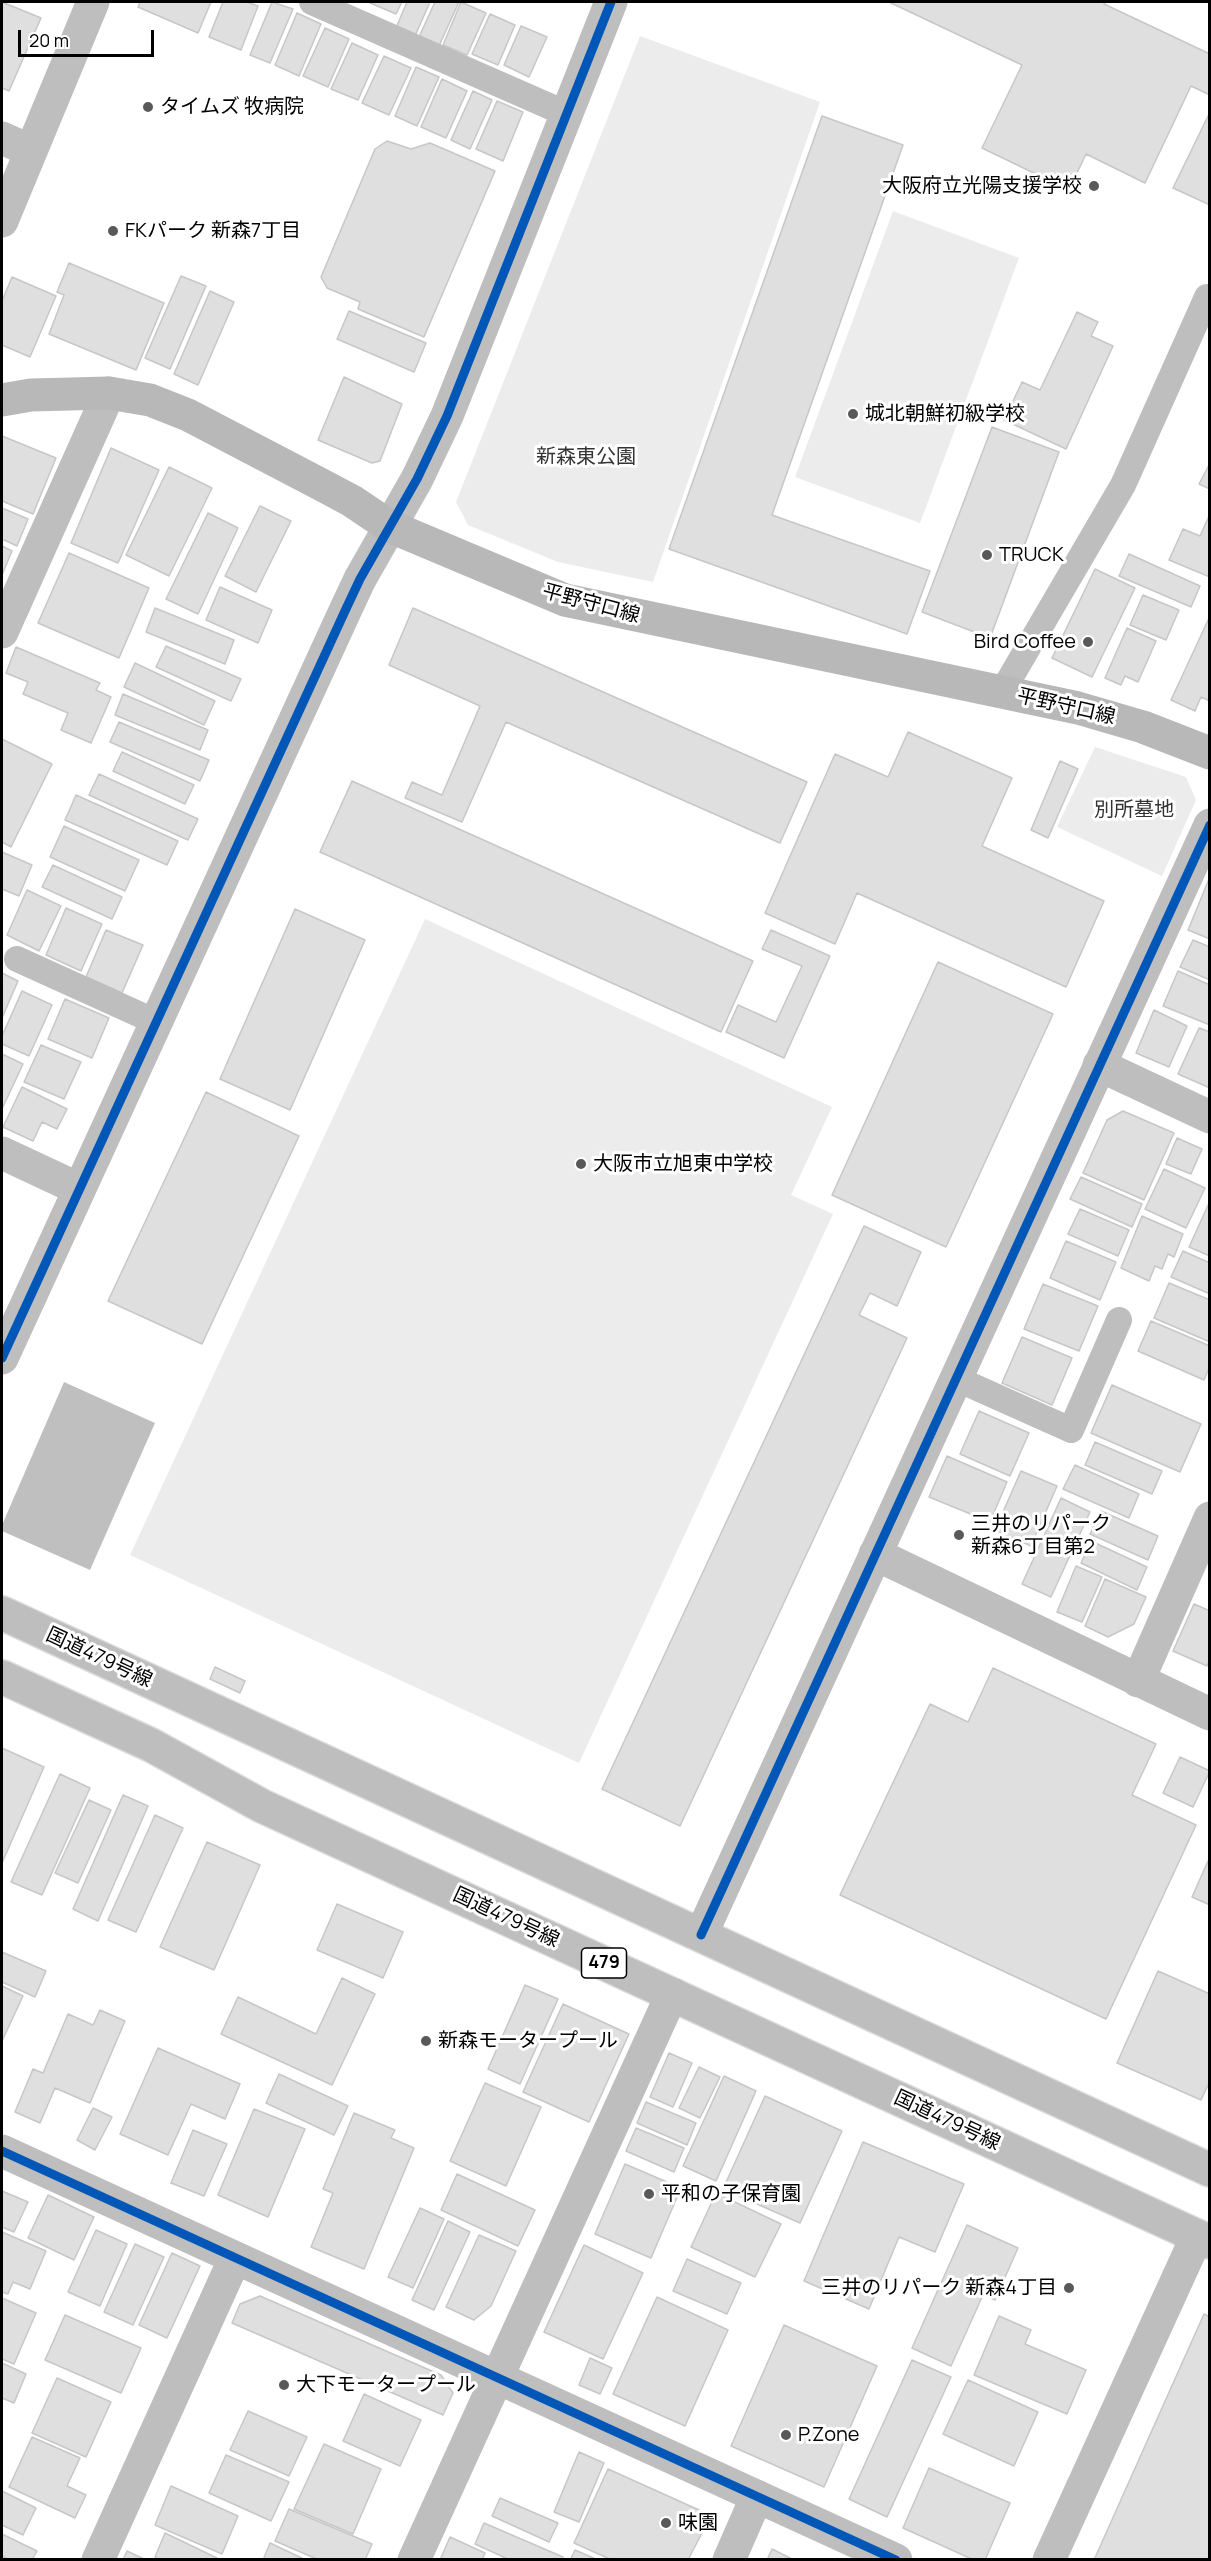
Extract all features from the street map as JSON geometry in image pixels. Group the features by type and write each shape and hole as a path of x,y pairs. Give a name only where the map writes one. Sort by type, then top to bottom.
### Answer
{"main road":[{"path":"2,221 93,2"},
{"path":"2,1358 345,611 389,526 417,479 447,416 611,2"},
{"path":"2,138 31,151"},
{"path":"2,632 110,393"},
{"name":"平野守口線","path":"2,400 31,394 110,393 150,400 188,415 352,501 389,526 542,592 576,603 1002,692 1113,718 1209,753"},
{"path":"701,1935 1209,825"},
{"path":"1099,1065 1209,1117"},
{"path":"2,1153 79,1189"},
{"path":"1138,1682 1209,1518"},
{"path":"875,1554 1138,1682 1209,1714"},
{"name":"国道479号線","path":"2,1614 1209,2170"},
{"name":"国道479号線","path":"2,1677 151,1745 262,1806 1203,2239"},
{"path":"414,2559 672,1994"},
{"path":"2,2151 896,2559"},
{"path":"1049,2559 1203,2239"},
{"path":"98,2559 235,2258"},
{"path":"729,2559 757,2496"}],"lane":[{"path":"312,2 348,8 567,114"},
{"path":"1002,692 1124,484 1207,297"},
{"path":"17,959 156,1022"},
{"path":"957,1379 1071,1430 1119,1320"}],"green space":[{"name":"新森東公園","path":"640,36 820,102 653,582 558,562 468,525 456,502"},
{"path":"893,211 1019,258 920,523 795,477"},
{"name":"別所墓地","path":"1095,747 1186,777 1196,800 1162,876 1057,827"},
{"path":"425,919 832,1107 791,1195 833,1214 579,1763 130,1555"}],"shaded area":[{"path":"64,1382 155,1423 90,1570 2,1531 2,1525"}],"building":[{"path":"2,2 41,18 9,91 2,88"},
{"path":"140,2 211,2 198,33 138,7"},
{"path":"223,2 247,2 258,6 241,50 209,37"},
{"path":"272,2 293,9 270,63 250,55"},
{"path":"368,2 402,2 396,14"},
{"path":"407,2 430,2 415,36 396,28"},
{"path":"435,2 459,2 439,46 419,37"},
{"path":"461,2 486,13 467,55 443,45"},
{"path":"889,2 1106,2 1104,4 1210,54 1210,95 1191,86 1145,183 1086,154 1069,190 982,148 1022,65"},
{"path":"297,13 321,24 299,76 275,65"},
{"path":"490,14 515,25 498,65 472,54"},
{"path":"521,26 547,37 529,77 504,65"},
{"path":"325,28 349,39 328,87 303,76"},
{"path":"352,43 378,55 358,100 331,89"},
{"path":"384,56 411,68 389,115 362,103"},
{"path":"416,67 439,77 417,126 395,116"},
{"path":"442,79 467,91 446,138 421,127"},
{"path":"473,91 492,100 470,149 451,140"},
{"path":"497,101 523,112 503,161 476,149"},
{"path":"1210,112 1210,205 1173,188"},
{"path":"822,116 903,145 772,515 930,571 907,634 669,549"},
{"path":"387,141 411,149 430,143 495,171 424,337 358,309 360,302 327,288 321,277 375,149"},
{"path":"69,263 164,303 136,370 49,334 64,295 57,292"},
{"path":"181,276 206,286 170,369 145,358"},
{"path":"12,277 56,296 30,357 2,345 2,301"},
{"path":"210,291 234,302 198,385 174,374"},
{"path":"349,311 426,343 414,372 337,339"},
{"path":"1077,312 1098,322 1091,336 1113,346 1066,449 1004,420 1022,382 1040,390"},
{"path":"344,377 402,404 380,461 372,463 318,440"},
{"path":"992,427 1059,452 990,638 922,612"},
{"path":"2,436 56,458 33,514 2,501"},
{"path":"111,448 159,470 118,563 71,543"},
{"path":"1210,463 1210,489 1199,484"},
{"path":"169,467 212,488 169,576 126,555"},
{"path":"260,506 291,521 256,592 225,576"},
{"path":"2,508 28,519 17,546 2,539"},
{"path":"208,513 238,528 198,614 166,599"},
{"path":"1210,514 1210,577 1169,560 1183,529 1200,536"},
{"path":"2,546 12,551 2,575"},
{"path":"69,553 149,588 119,658 38,623"},
{"path":"1129,554 1200,586 1191,607 1119,576"},
{"path":"1095,569 1135,588 1092,677 1052,658"},
{"path":"220,587 272,610 258,643 206,620"},
{"path":"1143,595 1179,610 1166,640 1130,625"},
{"path":"155,608 234,640 225,664 146,632"},
{"path":"413,608 807,782 780,843 506,722 462,822 405,798 412,782 442,795 480,706 389,665"},
{"path":"1210,616 1210,701 1201,697 1195,711 1171,700"},
{"path":"1127,628 1156,641 1138,682 1125,676 1121,685 1105,678"},
{"path":"166,646 241,679 231,701 156,667"},
{"path":"16,647 100,683 96,690 111,697 91,743 61,730 68,713 23,694 28,682 6,673"},
{"path":"135,663 215,701 204,725 124,687"},
{"path":"123,694 208,730 200,750 115,715"},
{"path":"119,722 209,760 200,781 110,742"},
{"path":"908,732 1012,778 982,846 1104,901 1066,987 857,893 835,944 765,913 835,754 888,777"},
{"path":"2,739 52,764 11,847 2,842"},
{"path":"122,752 194,785 185,804 113,771"},
{"path":"1060,761 1078,769 1048,838 1031,830"},
{"path":"99,774 198,819 188,840 89,795"},
{"path":"352,781 753,961 721,1032 320,852"},
{"path":"76,795 178,841 167,865 65,820"},
{"path":"64,826 139,860 125,891 50,857"},
{"path":"2,852 32,865 19,896 2,889"},
{"path":"53,865 122,897 112,919 42,887"},
{"path":"1210,879 1210,939 1188,930"},
{"path":"27,890 61,906 39,951 7,935"},
{"path":"66,908 102,924 81,971 46,955"},
{"path":"295,909 365,940 290,1110 220,1079"},
{"path":"106,930 143,945 122,993 86,977"},
{"path":"771,930 830,956 784,1058 726,1032 738,1005 776,1022 802,966 762,949"},
{"path":"1193,940 1210,947 1210,980 1180,967"},
{"path":"938,962 1053,1014 946,1247 832,1195"},
{"path":"1178,971 1210,985 1210,1025 1163,1006"},
{"path":"2,973 18,981 2,1018"},
{"path":"22,991 52,1005 29,1056 2,1044 2,1036"},
{"path":"65,999 109,1018 92,1058 48,1039"},
{"path":"1154,1010 1187,1026 1169,1067 1136,1053"},
{"path":"1199,1028 1210,1032 1210,1088 1178,1074"},
{"path":"41,1045 81,1062 64,1099 24,1082"},
{"path":"2,1054 23,1064 2,1109"},
{"path":"22,1087 67,1109 57,1129 42,1122 33,1141 3,1127"},
{"path":"206,1092 299,1136 202,1344 108,1301"},
{"path":"1123,1111 1174,1133 1144,1200 1083,1173 1107,1120"},
{"path":"1177,1138 1202,1149 1191,1174 1166,1164"},
{"path":"1164,1169 1205,1188 1186,1228 1145,1209"},
{"path":"1081,1177 1142,1204 1132,1227 1070,1199"},
{"path":"1210,1201 1210,1256 1189,1247"},
{"path":"1080,1209 1129,1230 1118,1256 1068,1234"},
{"path":"1142,1216 1183,1234 1174,1257 1168,1254 1162,1269 1155,1266 1149,1281 1121,1268"},
{"path":"864,1226 921,1252 897,1306 870,1293 859,1315 907,1338 680,1826 602,1789"},
{"path":"1066,1241 1116,1262 1100,1300 1050,1278"},
{"path":"1183,1251 1210,1263 1210,1294 1171,1277"},
{"path":"1169,1283 1210,1300 1210,1342 1154,1318"},
{"path":"1043,1284 1098,1306 1079,1351 1024,1329"},
{"path":"1151,1321 1210,1346 1210,1366 1204,1380 1138,1351"},
{"path":"1022,1337 1072,1358 1052,1405 1002,1383"},
{"path":"1112,1385 1201,1424 1180,1472 1091,1433"},
{"path":"979,1411 1029,1433 1010,1476 960,1454"},
{"path":"1095,1442 1162,1471 1152,1494 1085,1465"},
{"path":"947,1456 1007,1482 990,1522 929,1497"},
{"path":"1075,1465 1139,1494 1129,1518 1063,1489"},
{"path":"1021,1471 1057,1486 1031,1546 995,1530"},
{"path":"1061,1498 1090,1512 1051,1597 1022,1584"},
{"path":"1101,1511 1158,1536 1148,1560 1090,1534"},
{"path":"1091,1541 1147,1567 1137,1590 1081,1563"},
{"path":"1076,1566 1102,1577 1082,1622 1057,1612"},
{"path":"1105,1579 1146,1597 1134,1624 1108,1637 1085,1626"},
{"path":"1194,1604 1210,1611 1210,1659 1207,1666 1173,1651"},
{"path":"215,1667 245,1681 240,1693 210,1679"},
{"path":"993,1668 1156,1744 1132,1795 1196,1825 1106,2019 840,1895 930,1704 968,1722"},
{"path":"2,1748 44,1767 2,1863"},
{"path":"1180,1757 1210,1771 1193,1807 1163,1793"},
{"path":"60,1774 90,1788 42,1895 11,1882"},
{"path":"123,1795 148,1806 98,1921 73,1909"},
{"path":"89,1800 111,1810 78,1883 55,1873"},
{"path":"155,1815 183,1828 136,1932 108,1920"},
{"path":"207,1842 260,1865 214,1970 160,1947"},
{"path":"1208,1861 1210,1862 1210,1905 1192,1897"},
{"path":"337,1904 403,1932 383,1978 317,1950"},
{"path":"2,1952 46,1971 35,1997 2,1982"},
{"path":"1158,1971 1210,1994 1210,2081 1201,2100 1117,2063"},
{"path":"342,1978 375,1994 332,2085 221,2034 238,1997 316,2034"},
{"path":"525,1985 558,1999 520,2084 488,2069"},
{"path":"2,1986 23,1996 2,2041"},
{"path":"563,2004 629,2034 589,2122 523,2092"},
{"path":"100,2010 125,2021 90,2103 55,2088 40,2123 15,2112 33,2069 43,2073 68,2014 93,2025"},
{"path":"158,2048 240,2084 225,2119 191,2104 168,2155 120,2134"},
{"path":"669,2053 692,2063 673,2107 650,2097"},
{"path":"699,2067 720,2077 700,2118 679,2108"},
{"path":"279,2074 348,2106 334,2135 266,2103"},
{"path":"724,2076 756,2091 716,2181 683,2166"},
{"path":"485,2083 541,2107 506,2186 450,2161"},
{"path":"765,2096 842,2131 800,2223 723,2189"},
{"path":"646,2102 696,2123 687,2145 637,2123"},
{"path":"93,2108 112,2117 95,2150 77,2140"},
{"path":"254,2109 305,2129 268,2217 218,2195"},
{"path":"354,2113 395,2130 391,2138 414,2148 364,2269 311,2247 333,2193 323,2189"},
{"path":"636,2128 684,2148 674,2172 626,2151"},
{"path":"193,2130 227,2144 204,2196 171,2183"},
{"path":"863,2142 964,2184 935,2252 899,2237 869,2309 804,2281"},
{"path":"625,2164 681,2188 651,2258 595,2234"},
{"path":"457,2174 535,2210 518,2246 441,2210"},
{"path":"2,2191 28,2202 14,2232 2,2227"},
{"path":"716,2193 781,2224 755,2277 691,2247"},
{"path":"48,2195 94,2217 74,2260 28,2238"},
{"path":"420,2208 444,2219 413,2288 388,2277"},
{"path":"448,2221 470,2232 434,2310 412,2300"},
{"path":"967,2225 1018,2248 995,2300 983,2295 951,2366 912,2348"},
{"path":"96,2230 127,2244 100,2306 68,2292"},
{"path":"2,2232 46,2251 30,2289 13,2282 8,2294 2,2292"},
{"path":"479,2235 516,2251 491,2306 474,2320 446,2307"},
{"path":"135,2244 164,2257 133,2325 104,2312"},
{"path":"584,2245 643,2273 603,2359 544,2332"},
{"path":"172,2253 200,2266 167,2338 139,2325"},
{"path":"687,2259 741,2283 727,2314 673,2291"},
{"path":"260,2296 441,2375 453,2393 443,2415 232,2323 240,2304"},
{"path":"657,2297 728,2330 685,2426 613,2394"},
{"path":"2,2298 36,2313 14,2364 2,2359"},
{"path":"1204,2314 1210,2317 1210,2560 1094,2560"},
{"path":"65,2315 141,2348 121,2393 45,2360"},
{"path":"999,2316 1031,2330 1025,2344 1086,2370 1067,2414 974,2375"},
{"path":"784,2325 877,2366 824,2487 731,2446"},
{"path":"590,2358 612,2368 600,2394 579,2385"},
{"path":"912,2360 951,2377 887,2517 849,2499"},
{"path":"2,2363 26,2374 14,2403 2,2398"},
{"path":"57,2378 111,2402 86,2457 32,2433"},
{"path":"968,2380 1038,2412 1014,2466 943,2434"},
{"path":"364,2394 421,2420 400,2466 343,2441"},
{"path":"248,2411 307,2437 289,2476 230,2450"},
{"path":"32,2437 80,2458 67,2486 86,2495 75,2518 9,2487"},
{"path":"324,2444 381,2469 353,2534 294,2509"},
{"path":"579,2452 604,2463 579,2522 554,2512"},
{"path":"226,2455 289,2482 271,2521 209,2493"},
{"path":"929,2468 1010,2503 985,2560 974,2560 903,2528"},
{"path":"608,2469 699,2510 703,2531 688,2560 612,2560 574,2543"},
{"path":"171,2486 238,2516 222,2554 155,2525"},
{"path":"2,2491 36,2508 23,2535 2,2525"},
{"path":"500,2498 558,2523 549,2542 492,2516"},
{"path":"289,2509 372,2544 365,2560 319,2560 275,2541"},
{"path":"484,2523 563,2557 562,2560 510,2560 475,2544"},
{"path":"165,2533 221,2560 161,2560 155,2557"},
{"path":"2,2534 37,2551 32,2560 9,2560 2,2556"},
{"path":"450,2537 485,2553 482,2560 440,2560"},
{"path":"270,2543 306,2560 263,2560"},
{"path":"772,2549 794,2560 767,2560"},
{"path":"575,2550 598,2560 570,2560"},
{"path":"127,2551 146,2560 123,2560"}],"cycle path":[{"path":"2,1358 360,579 417,479 447,416 611,2"},
{"path":"701,1935 1210,825"},
{"path":"2,2151 896,2560"}],"place":[{"name":"タイムズ 牧病院","path":"148,107"},
{"name":"大阪府立光陽支援学校","path":"1094,186"},
{"name":"FKパーク 新森7丁目","path":"113,231"},
{"name":"城北朝鮮初級学校","path":"853,414"},
{"name":"TRUCK","path":"987,555"},
{"name":"Bird Coffee","path":"1088,642"},
{"name":"大阪市立旭東中学校","path":"581,1164"},
{"name":"三井のリパーク 新森6丁目第2","path":"959,1535"},
{"name":"新森モータープール","path":"426,2041"},
{"name":"平和の子保育園","path":"649,2194"},
{"name":"三井のリパーク 新森4丁目","path":"1069,2288"},
{"name":"大下モータープール","path":"284,2385"},
{"name":"P.Zone","path":"786,2435"},
{"name":"味園","path":"666,2523"}]}
